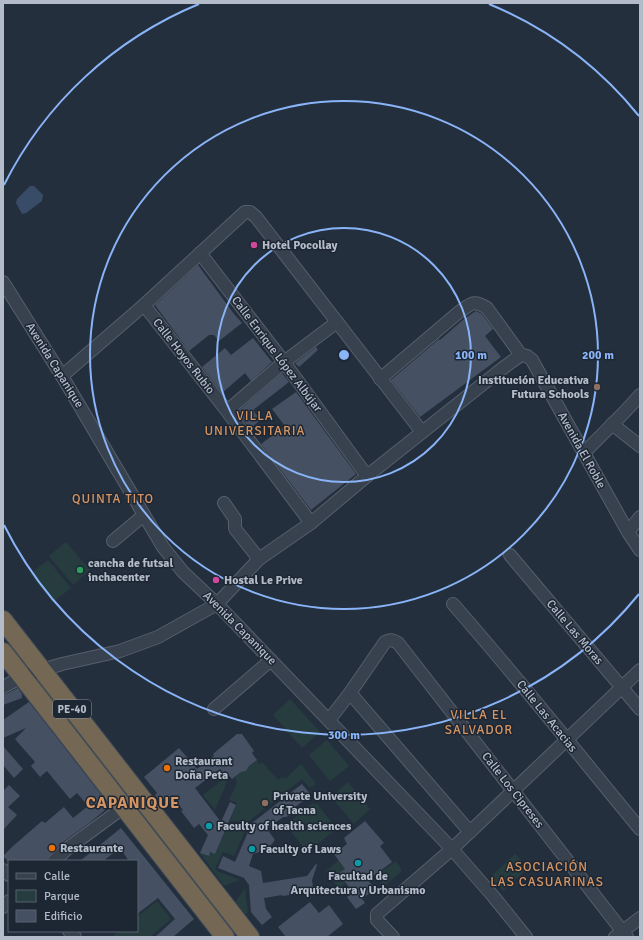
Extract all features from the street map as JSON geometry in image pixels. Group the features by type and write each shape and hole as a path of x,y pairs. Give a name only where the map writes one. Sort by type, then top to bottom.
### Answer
{"highway":[{"name":"PE-40","path":"3,620 141,798 244,936"},
{"name":"PE-40","path":"3,652 225,937"}],"street":[{"path":"62,376 144,305 245,212 250,212 256,216 422,432"},
{"name":"Calle Enrique López Albújar","path":"200,253 284,362 368,476"},
{"name":"Avenida Capanique","path":"3,282 62,376 144,515 164,547 183,572 217,604 452,849 494,896 526,937"},
{"name":"Avenida El Roble","path":"380,379 459,312 475,302 482,304 487,308 521,355 527,356 532,360 628,532 640,550"},
{"name":"Calle Hoyos Rubio","path":"144,305 227,410 311,523"},
{"path":"227,410 284,362 337,322"},
{"path":"3,687 22,677 62,664 120,652 158,637 217,604 259,559 311,523 502,368 521,355"},
{"path":"584,453 640,395"},
{"path":"612,424 640,446"},
{"path":"224,504 235,519 236,530 259,559"},
{"path":"113,542 144,515"},
{"path":"628,532 640,517"},
{"name":"Calle Las Moras","path":"510,555 640,709"},
{"name":"Calle Las Acacias","path":"453,604 515,676 640,829"},
{"name":"Calle Los Cipreses","path":"350,693 384,642 394,640 398,643 513,791 621,935"},
{"path":"214,709 271,660"},
{"path":"393,937 377,920 378,914 452,849 640,670"},
{"path":"329,720 350,693 470,832"},
{"path":"55,860 68,848 124,807 141,798"},
{"path":"621,935 640,918"}],"green space":[{"path":"66,542 90,570 73,585 49,556"},
{"path":"48,560 71,588 53,602 30,574"},
{"path":"40,679 132,795 129,800 37,682"},
{"path":"290,699 320,732 302,748 273,715"},
{"path":"327,740 349,766 330,781 309,755"},
{"path":"257,760 259,764 262,762 278,780 282,777 286,778 289,776 301,764 316,784 310,788 302,779 249,821 230,821 237,803 229,800 237,783 235,777 241,772 246,771 249,766"},
{"path":"225,778 227,782 215,810 203,795"},
{"path":"348,782 370,809 354,824 331,797"},
{"path":"312,804 317,804 334,825 333,832 307,852 286,825"},
{"path":"229,824 248,824 234,856 223,852 215,869 240,880 224,886 200,853 208,856 210,852 215,854"},
{"path":"515,854 528,868 503,891 490,877"},
{"path":"339,860 345,869 339,873 346,883 339,889 326,871"},
{"path":"396,861 402,871 383,887 376,875"},
{"path":"245,888 248,913 245,914 235,902"},
{"path":"157,901 171,919 150,937 112,937 118,932 138,932 138,916"}],"water":[{"path":"30,186 34,186 43,195 42,201 26,213 22,214 16,203 17,199"}],"building":[{"path":"198,265 242,323 219,341 214,335 209,335 189,351 155,305"},
{"path":"476,311 482,314 493,329 485,336 501,357 420,417 391,380 439,339 440,340 464,319"},
{"path":"253,338 272,362 251,381 245,373 222,393 202,367 225,348 231,355"},
{"path":"316,347 318,350 299,367 295,363"},
{"path":"282,373 289,382 253,410 260,420 250,429 237,412"},
{"path":"296,392 356,474 311,510 261,444 285,426 272,409"},
{"path":"18,688 22,694 22,698 3,705 3,694"},
{"path":"29,702 110,806 63,842 47,860 8,861 3,856 42,821 45,823 64,807 73,818 88,806 77,793 70,799 47,771 40,777 31,766 35,762 15,739 26,728 3,738 3,720"},
{"path":"237,734 242,734 254,751 252,753 257,760 249,766 246,771 241,772 232,779 225,771 223,773 220,769 195,788 221,822 230,802 236,805 215,854 210,852 209,856 200,853 208,835 199,824 194,828 181,811 183,810 175,800 169,804 164,798 160,801 155,795 157,793 144,777 179,748 197,769 214,756 213,754"},
{"path":"3,746 23,769 14,778 3,765"},
{"name":"Faculty of Laws","path":"302,784 311,795 295,807 295,812 291,815 283,817 267,829 275,840 270,846 264,843 262,851 253,854 249,866 261,871 263,883 307,876 316,864 317,865 312,880 313,888 316,892 264,898 266,909 272,917 262,925 251,912 249,885 244,878 218,868 223,856 235,862 252,823"},
{"path":"9,785 20,796 8,807 17,815 3,830 3,791"},
{"name":"Facultad de Arquitectura y Urbanismo","path":"365,821 384,843 380,846 392,862 368,880 375,889 362,899 365,903 356,909 347,897 353,893 339,873 345,869 334,854 347,844 344,838"},
{"path":"121,828 194,919 173,937 155,937 175,919 158,898 138,913 138,860 128,860 120,848 104,860 81,860"},
{"path":"310,902 319,913 329,905 343,924 327,937 286,937 278,927"}],"place":[{"name":"Hotel Pocollay","path":"254,245"},
{"name":"Institución Educativa Futura Schools","path":"597,387"},
{"name":"cancha de futsal inchacenter","path":"80,570"},
{"name":"Hostal Le Prive","path":"216,580"},
{"name":"Restaurant Doña Peta","path":"167,768"},
{"name":"Private University of Tacna","path":"265,803"},
{"name":"Faculty of health sciences","path":"209,826"},
{"name":"Restaurante","path":"52,848"},
{"name":"Faculty of Laws","path":"252,849"},
{"name":"Facultad de Arquitectura y Urbanismo","path":"358,863"}],"district":[{"name":"VILLA UNIVERSITARIA","path":"255,422"},
{"name":"QUINTA TITO","path":"113,498"},
{"name":"VILLA EL SALVADOR","path":"479,722"},
{"name":"CAPANIQUE","path":"133,802"},
{"name":"ASOCIACIÓN LAS CASUARINAS","path":"547,874"}]}
